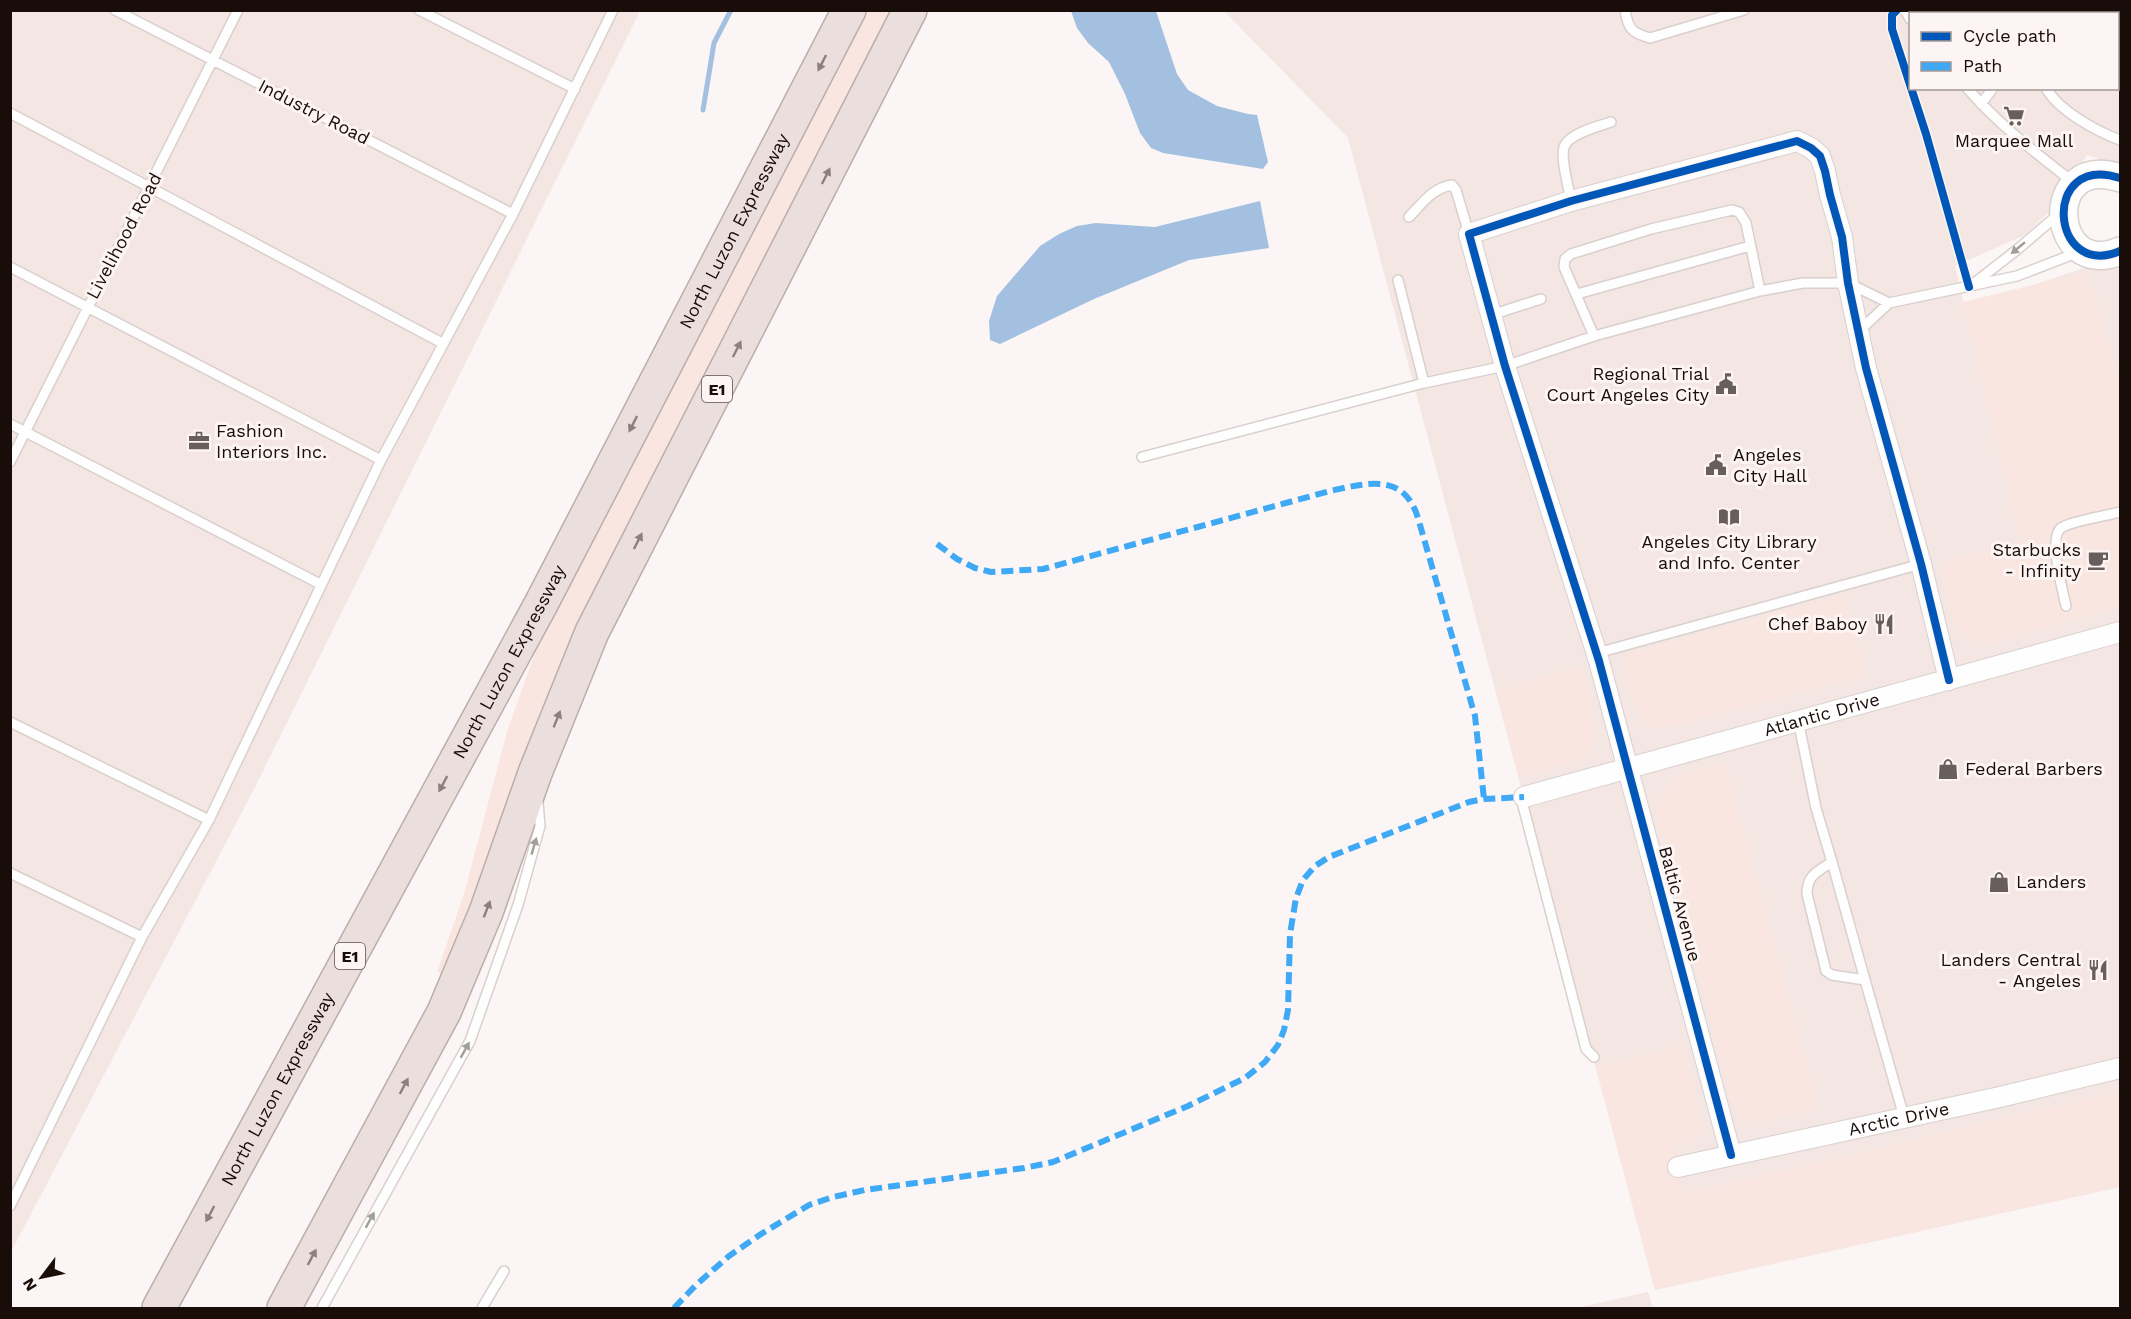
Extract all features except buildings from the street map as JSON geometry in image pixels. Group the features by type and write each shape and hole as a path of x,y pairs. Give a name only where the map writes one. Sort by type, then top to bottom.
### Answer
{"highway":[{"name":"North Luzon Expressway","path":"159,1308 541,604 849,10"},
{"name":"E1","path":"284,1308 444,1012 486,912 535,773 597,622 910,10"}],"main road":[{"path":"2118,260 2084,250 2069,237 2063,220 2063,210 2065,200 2076,184 2086,178 2098,174 2121,178"}],"street":[{"path":"1469,234 1571,201 1797,141 1820,156 1842,237 1848,283 1866,368 1921,567 1949,680"},
{"name":"Baltic Avenue","path":"1469,234 1505,366 1598,657 1731,1155"},
{"name":"Atlantic Drive","path":"1523,797 2121,632"},
{"name":"Arctic Drive","path":"1678,1167 2121,1068"}],"lane":[{"name":"Industry Road","path":"115,10 513,214"},
{"name":"Livelihood Road","path":"10,462 238,10"},
{"path":"419,10 575,89"},
{"path":"10,1206 142,937 209,820 381,460 513,214 613,10"},
{"path":"1625,10 1628,26 1638,34 1650,38 1743,10"},
{"path":"1969,90 2024,144 2076,184"},
{"path":"1981,104 1992,90"},
{"path":"2048,90 2066,110 2121,140"},
{"path":"10,113 442,343"},
{"path":"1571,201 1563,156 1564,145 1573,136 1611,122"},
{"path":"1409,217 1434,191 1452,185 1456,190 1469,234"},
{"path":"1594,336 1564,267 1565,259 1571,254 1651,229 1732,210 1739,212 1743,217 1760,291"},
{"path":"1969,287 2063,210"},
{"path":"1577,294 1750,246"},
{"path":"1859,332 1889,303 2017,276 2084,250"},
{"path":"10,267 381,460"},
{"path":"1398,280 1424,383"},
{"path":"1142,457 1424,383 1505,366 1594,336 1760,291 1803,283 1848,283 1889,303"},
{"path":"1491,315 1541,299"},
{"path":"10,424 320,584"},
{"path":"2066,606 2056,549 2057,531 2067,526 2121,512"},
{"path":"1598,657 1921,567"},
{"path":"1798,720 1816,808 1904,1117"},
{"path":"10,722 209,820"},
{"path":"322,1308 470,1041 518,905 540,826 535,773"},
{"path":"1523,797 1586,1049 1594,1057"},
{"path":"1832,862 1809,878 1807,886 1826,971 1832,975 1865,980"},
{"path":"10,873 142,937"},
{"path":"482,1308 504,1271"}],"path":[{"path":"1897,10 1892,15 1892,29 1909,82"},
{"path":"1912,90 1969,287"}],"shaded area":[{"path":"11,11 640,11 253,791 11,1252"},
{"path":"857,11 897,11 450,977 437,972 464,894 508,728 539,642"},
{"path":"1224,11 2120,11 2120,166 2087,155 2057,204 2025,235 1955,266 1965,308 2120,256 2120,1187 1655,1290 1348,138"},
{"path":"2082,273 2094,289 2120,387 2120,607 1987,644 1966,637 1956,627 1946,601 1939,564 2020,541 1963,302"},
{"path":"1843,594 1866,676 1669,727 1652,727 1641,719 1634,702 1622,655"},
{"path":"1581,666 1597,732 1596,740 1589,753 1575,762 1519,777 1496,691"},
{"path":"1725,762 1819,1109 1763,1122 1755,1122 1738,1116 1731,1100 1657,818 1659,804 1670,784 1689,773"},
{"path":"1685,1043 1702,1127 1692,1142 1674,1147 1684,1194 2120,1091 2120,1187 1655,1290 1596,1068"},
{"path":"1648,1292 1653,1308 1576,1308"}],"water":[{"path":"1071,11 1156,11 1177,74 1188,90 1217,106 1257,115 1268,162 1263,169 1163,153 1151,148 1140,133 1125,94 1109,62 1088,43 1077,28"},
{"path":"1260,201 1269,248 1189,260 1094,299 1000,344 990,340 989,321 997,296 1040,246 1059,234 1077,226 1096,223 1155,227"}],"waterway":[{"path":"703,110 714,43 731,10"}],"marked path":[{"path":"937,544 957,559 975,568 991,572 1043,569 1330,491 1370,484 1394,487 1404,493 1412,503 1418,518 1475,716 1484,799"},
{"path":"674,1308 729,1256 809,1205 865,1190 1053,1162 1188,1106 1245,1078 1265,1062 1278,1045 1284,1030 1288,1010 1290,934 1296,898 1303,880 1315,866 1329,857 1469,802 1524,797"}],"cycle path":[{"path":"1897,10 1892,15 1892,29 1909,82"},
{"path":"1912,90 1969,287"},
{"path":"1731,1155 1599,661 1505,366 1469,234 1571,201 1797,141 1820,156 1842,237 1848,283 1866,368 1921,564 1949,680"},
{"path":"2120,178 2094,175 2076,183 2066,198 2064,216 2068,234 2079,249 2097,255 2120,251"}],"place":[{"name":"Marquee Mall","path":"2014,116"},
{"name":"Regional Trial Court Angeles City","path":"1726,384"},
{"name":"Fashion Interiors Inc.","path":"199,441"},
{"name":"Angeles City Hall","path":"1716,465"},
{"name":"Angeles City Library and Info. Center","path":"1729,517"},
{"name":"Starbucks - Infinity","path":"2098,560"},
{"name":"Chef Baboy","path":"1884,624"},
{"name":"Federal Barbers","path":"1948,769"},
{"name":"Landers","path":"1999,882"},
{"name":"Landers Central - Angeles","path":"2098,970"}]}
